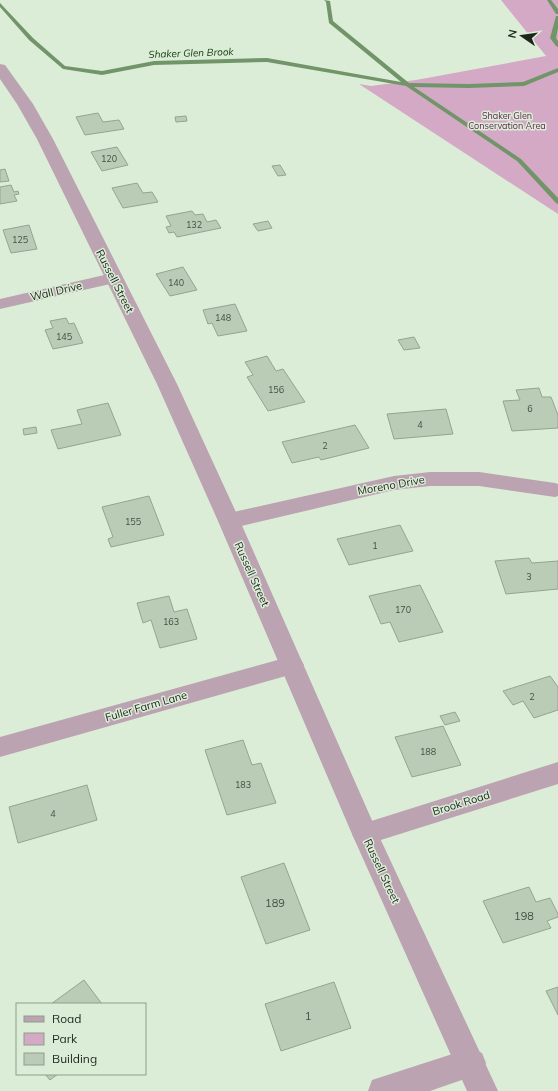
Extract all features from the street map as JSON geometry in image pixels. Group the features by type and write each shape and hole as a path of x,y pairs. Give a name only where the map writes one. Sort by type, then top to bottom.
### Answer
{"street":[{"name":"Russell Street","path":"0,68 25,104 45,139 167,384 229,521 365,834 483,1091"},
{"name":"Wall Drive","path":"0,304 113,278"},
{"name":"Moreno Drive","path":"229,521 388,485 430,479 479,478 555,490"},
{"name":"Fuller Farm Lane","path":"0,747 292,665"},
{"name":"Brook Road","path":"365,834 558,773"},
{"path":"383,1091 471,1063"}],"green space":[{"name":"Shaker Glen Conservation Area","path":"501,0 558,0 558,214 359,84 371,86 416,80 546,56"}],"building":[{"path":"98,113 103,122 119,120 124,129 85,135 76,117"},
{"path":"186,116 187,121 176,122 175,117"},
{"path":"117,147 128,165 102,171 91,152"},
{"path":"280,165 286,175 278,176 272,166"},
{"path":"5,169 9,181 0,182 0,170"},
{"path":"137,183 143,193 152,192 158,202 123,208 112,188"},
{"path":"11,185 14,192 18,191 19,194 14,195 17,201 0,204 0,187"},
{"path":"192,211 195,215 203,214 207,222 216,220 221,228 177,237 174,232 169,233 166,227 171,226 166,216"},
{"path":"268,221 272,228 258,231 253,224"},
{"path":"29,225 37,249 11,253 3,230"},
{"path":"183,267 197,290 170,296 156,274"},
{"path":"235,304 247,331 218,336 212,323 208,324 203,310"},
{"path":"66,318 69,324 74,323 83,343 53,349 45,330 53,328 50,321"},
{"path":"414,337 420,348 404,350 398,340"},
{"path":"267,356 276,371 283,369 305,402 268,411 247,377 253,375 245,362"},
{"path":"539,388 542,397 551,397 558,415 558,428 512,431 503,401 520,400 516,390"},
{"path":"108,403 121,435 58,449 51,430 82,424 77,410"},
{"path":"446,409 453,434 394,439 387,414"},
{"path":"355,425 369,448 321,460 319,457 292,463 282,442"},
{"path":"36,427 37,433 24,435 23,429"},
{"path":"149,496 164,535 111,547 108,539 113,537 102,507"},
{"path":"400,525 413,551 349,565 337,539"},
{"path":"529,558 532,563 558,561 558,589 506,594 495,561"},
{"path":"420,585 443,632 399,642 390,622 381,624 369,596"},
{"path":"169,596 174,612 187,609 197,639 160,648 151,620 143,623 137,603"},
{"path":"550,676 558,687 558,710 534,718 523,701 513,705 503,691"},
{"path":"455,712 460,721 445,725 440,716"},
{"path":"443,726 461,765 412,777 395,737"},
{"path":"243,740 252,765 261,763 276,803 227,815 205,750"},
{"path":"87,785 97,820 18,843 9,807"},
{"path":"284,863 310,930 266,944 241,877"},
{"path":"529,887 536,902 550,898 558,917 547,921 551,928 503,943 483,901"},
{"path":"84,980 101,1003 52,1003"},
{"path":"334,982 351,1028 281,1051 265,1004"},
{"path":"558,987 558,1015 546,991"},
{"path":"46,1075 57,1075 50,1080"}],"waterway":[{"name":"Shaker Glen Brook","path":"326,0 328,1 331,22 408,85"},
{"path":"549,0 558,13"},
{"name":"Shaker Glen Brook","path":"0,4 31,39 63,67 102,73 154,63 267,60 408,85"},
{"path":"558,17 553,38 558,45"},
{"path":"408,85 469,86 524,84 558,70"},
{"name":"Shaker Glen Brook","path":"408,85 519,160 558,202"}]}
